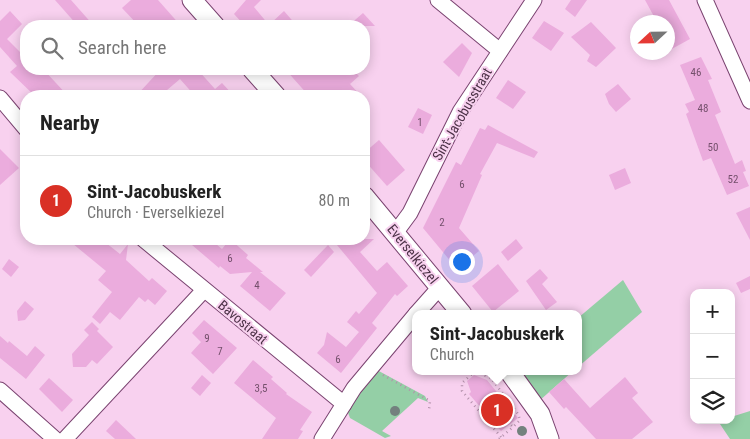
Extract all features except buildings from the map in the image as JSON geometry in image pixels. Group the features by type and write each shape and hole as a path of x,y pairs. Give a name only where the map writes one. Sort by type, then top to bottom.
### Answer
{"street":[{"path":"192,0 210,20"},
{"path":"438,0 500,51"},
{"name":"Sint-Jacobusstraat","path":"396,232 410,213 460,112 534,0"},
{"path":"705,0 750,101"},
{"path":"257,75 271,90"},
{"path":"0,98 20,122"},
{"name":"Everselkiezel","path":"370,203 459,310"},
{"name":"Bavostraat","path":"150,245 344,404"},
{"path":"420,310 440,287"},
{"path":"65,439 204,290"},
{"path":"322,439 344,404 412,319"},
{"path":"512,375 540,414 549,439"},
{"path":"0,390 55,439"}],"path":[{"path":"372,367 377,372 430,401 428,410"},
{"path":"471,375 462,383 462,391 500,438 512,425 520,420 518,414 491,378 484,375"}],"green space":[{"path":"623,280 642,312 582,364 582,315"},
{"path":"377,370 425,396 428,402 418,398 382,431 391,436 385,438 350,418 347,410"},
{"path":"519,375 568,375 539,401"},
{"path":"750,411 750,439 730,439 720,424 735,424 735,416"}],"place":[{"name":"Sint-Jacobuskerk","path":"497,410"}]}
